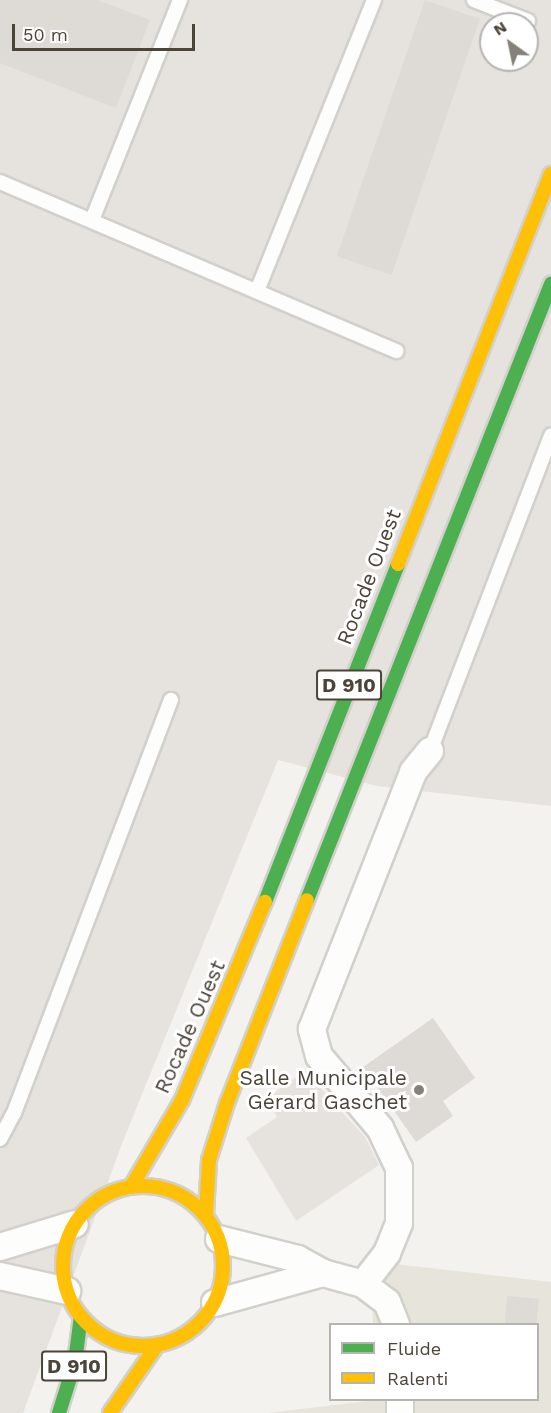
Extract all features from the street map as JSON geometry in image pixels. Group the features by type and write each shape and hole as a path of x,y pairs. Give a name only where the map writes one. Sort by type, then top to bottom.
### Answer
{"main road":[{"name":"Rocade Ouest","path":"131,1187 182,1100 219,1019 551,174"},
{"name":"D 910","path":"206,1215 209,1160 227,1102 551,284"},
{"path":"131,1187 157,1187 186,1198 206,1215 219,1239 224,1261 215,1303 186,1333 157,1345 128,1345 101,1335 81,1316 67,1291 66,1245 75,1224 92,1205 131,1187"},
{"name":"D 910","path":"59,1413 75,1362 81,1316"},
{"name":"D 910","path":"110,1413 157,1345"}],"street":[{"path":"363,1284 387,1253 399,1222 399,1168 380,1128 319,1056 312,1029 413,772 430,751"},
{"path":"0,1247 75,1224"},
{"path":"219,1239 298,1259 323,1273 363,1284 387,1302 396,1323"},
{"path":"215,1303 323,1273"},
{"path":"0,1276 67,1291"}],"lane":[{"path":"92,220 180,0"},
{"path":"257,291 374,0"},
{"path":"474,0 505,12"},
{"path":"0,182 397,351"},
{"path":"430,751 551,435"},
{"path":"0,1139 14,1113 171,700"}],"shaded area":[{"path":"0,0 551,0 551,806 377,786 278,760 123,1141 23,1413 0,1413"},
{"path":"305,1071 365,1137 379,1165 296,1221 246,1138 277,1117 266,1098"},
{"path":"370,1261 551,1282 551,1413 267,1413 369,1401 539,1401 539,1323 373,1323"}],"building":[{"path":"0,0 98,0 150,20 116,108 0,63"},
{"path":"425,0 479,19 479,21 392,275 337,256"},
{"name":"Salle Municipale Gérard Gaschet","path":"433,1018 475,1078 443,1101 453,1116 416,1142 363,1067"},
{"path":"507,1296 539,1299 537,1323 505,1323"}],"traffic: fast":[{"path":"307,900 551,284"},
{"path":"265,902 398,564"},
{"path":"59,1413 75,1362 81,1316"}],"traffic: slow":[{"path":"398,564 551,174"},
{"path":"206,1215 209,1160 227,1103 307,900"},
{"path":"131,1187 182,1100 265,902"},
{"path":"143,1186 173,1192 199,1210 217,1236 223,1266 217,1296 199,1322 173,1340 143,1346 113,1340 87,1322 69,1296 63,1266 69,1236 87,1210 113,1192 143,1186"},
{"path":"110,1413 157,1345"}],"place":[{"name":"Salle Municipale Gérard Gaschet","path":"419,1090"}]}
